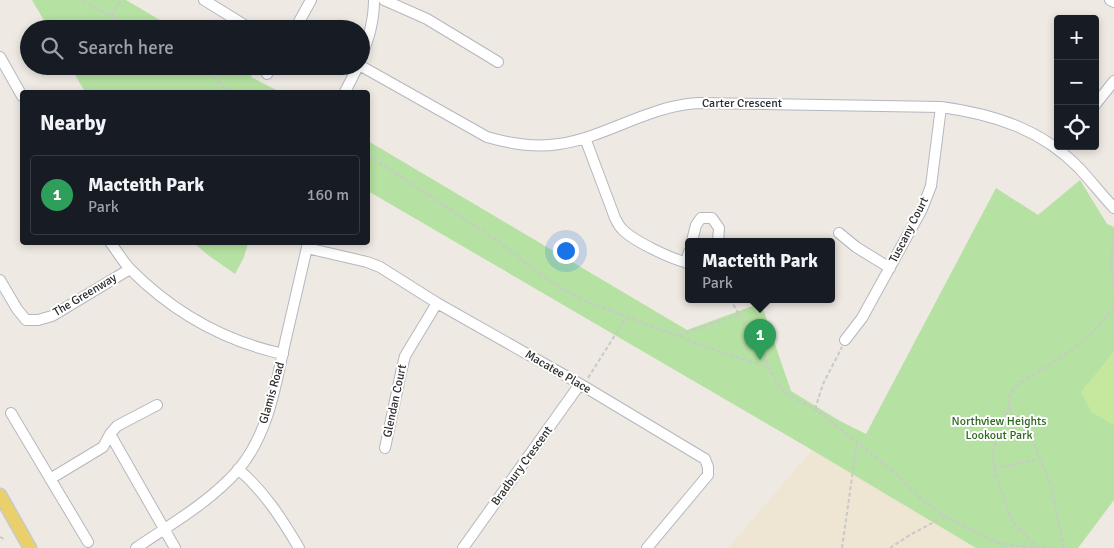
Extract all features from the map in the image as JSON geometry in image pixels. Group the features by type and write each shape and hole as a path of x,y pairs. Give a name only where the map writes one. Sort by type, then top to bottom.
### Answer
{"main road":[{"path":"0,495 30,548"}],"street":[{"path":"204,0 236,20"},
{"path":"300,20 311,0"},
{"path":"370,32 374,0"},
{"path":"384,0 426,19 498,62"},
{"path":"1110,0 1114,2"},
{"path":"0,57 20,92"},
{"name":"Carter Crescent","path":"370,71 487,137 530,146 560,144 585,138 661,110 698,103 941,107 970,111 998,118 1054,144"},
{"path":"346,90 354,75"},
{"path":"1099,100 1114,81"},
{"name":"Tuscany Court","path":"845,340 862,318 922,209 931,186 941,107"},
{"path":"585,138 615,218 621,228 669,257 685,262"},
{"name":"Carter Crescent","path":"1063,150 1114,208"},
{"path":"693,238 696,225 701,218 712,218 719,228 718,238"},
{"path":"839,233 856,247 890,268"},
{"name":"The Greenway","path":"112,245 130,269 168,302 199,323 220,334 283,354"},
{"name":"Macatee Place","path":"307,245 374,265 705,458 708,475 647,548"},
{"name":"Glamis Road","path":"136,548 201,504 220,488 238,469 253,447 265,422 283,354 307,245"},
{"name":"The Greenway","path":"0,280 16,309 26,320 38,320 52,316 130,269"},
{"name":"Glendan Court","path":"385,448 406,356 437,303"},
{"name":"Bradbury Crescent","path":"463,548 580,384"},
{"path":"50,479 103,447 110,434 118,426 157,405"},
{"path":"11,413 88,542"},
{"path":"110,434 175,548"},
{"path":"238,469 250,478 270,503 299,548"}],"path":[{"path":"83,0 118,20"},
{"path":"111,16 121,0"},
{"path":"214,20 220,10"},
{"path":"210,75 226,90"},
{"path":"370,156 498,241 515,256 546,278 586,301 718,351 768,367"},
{"path":"1114,230 1111,264 1114,286"},
{"path":"1037,547 1012,521 994,468 993,452 1009,406 1010,394 1021,382 1084,341 1112,312 1114,296"},
{"path":"732,303 752,338 764,350 768,367 787,394 815,409 898,476 922,500 945,516 996,542 1053,548"},
{"path":"679,335 739,314"},
{"path":"580,384 590,376 627,316"},
{"path":"815,409 824,384 845,340"},
{"path":"1009,406 1017,422 1032,442 1052,488 1064,548"},
{"path":"842,548 857,442"},
{"path":"994,468 1040,459"},
{"path":"890,548 945,516"},
{"path":"0,537 6,540"}],"shaded area":[{"path":"812,450 976,548 728,548"}],"green space":[{"path":"32,0 126,0 160,20 44,20"},
{"path":"75,75 252,75 251,77 276,90 84,90"},
{"name":"Northview Heights Lookout Park","path":"370,142 687,330 761,303 791,391 840,421 866,434 996,188 1038,215 1080,180 1107,224 1114,227 1114,500 1078,548 976,548 370,192"},
{"path":"196,245 247,245 244,257 235,274"},
{"path":"1114,351 1114,425 1092,413 1081,392"}],"place":[{"name":"Macteith Park","path":"760,360"}]}
